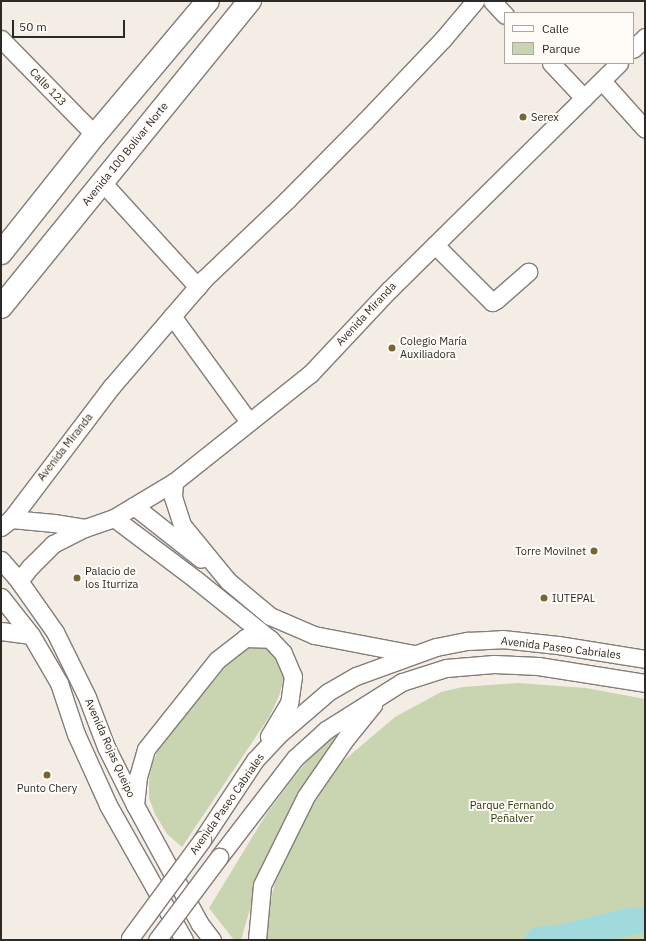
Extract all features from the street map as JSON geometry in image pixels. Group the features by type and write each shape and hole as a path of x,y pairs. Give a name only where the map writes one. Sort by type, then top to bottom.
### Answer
{"main road":[{"path":"1,253 95,135 208,1"},
{"name":"Avenida 100 Bolívar Norte","path":"1,307 250,1"}],"street":[{"name":"Avenida Miranda","path":"6,523 112,386 198,286 287,200 364,122 443,39 474,1"},
{"path":"492,1 504,13"},
{"path":"634,48 645,37"},
{"name":"Calle 123","path":"1,38 95,135"},
{"path":"552,64 584,98"},
{"name":"Avenida Miranda","path":"19,581 30,567 53,544 85,528 114,518 174,482 310,374 389,290 618,64"},
{"path":"602,81 645,129"},
{"path":"102,182 198,286"},
{"path":"435,245 492,302 528,272"},
{"path":"172,316 249,422"},
{"path":"174,482 173,497 182,525 228,581"},
{"path":"134,506 270,616 314,635 414,654"},
{"path":"114,518 270,639 283,652 293,676 289,702 255,760"},
{"path":"6,523 54,523 85,528"},
{"name":"Avenida Rojas Queipo","path":"1,560 19,581 58,639 87,697 106,746 135,805 200,924 212,940"},
{"name":"Avenida Rojas Queipo","path":"1,597 32,635 59,682 76,734 108,805 184,940"},
{"path":"1,631 32,635"},
{"path":"135,805 138,778 146,749 217,660 245,638 270,639"},
{"name":"Avenida Paseo Cabriales","path":"129,939 202,840 255,760 277,736 328,692 356,676 436,647 468,641 502,639 558,645 645,659"},
{"name":"Avenida Paseo Cabriales","path":"157,940 295,758 326,730 402,682 446,668 494,664 538,666 645,683"},
{"path":"256,940 262,885 306,796 346,738 381,695"}],"green space":[{"path":"257,645 268,650 278,660 285,675 279,696 269,717 182,847 167,834 155,814 149,798 149,780 152,765 160,746 233,658 247,648"},
{"name":"Parque Fernando Peñalver","path":"518,683 586,688 645,699 645,940 267,940 270,903 276,878 302,821 342,762 395,717 441,692 463,687"},
{"path":"338,733 261,878 241,940 234,940 209,908 267,813 308,760"}],"waterway":[{"path":"538,940 562,937 628,921 645,920"}],"place":[{"name":"Serex","path":"523,117"},
{"name":"Colegio María Auxiliadora","path":"392,348"},
{"name":"Torre Movilnet","path":"594,551"},
{"name":"Palacio de los Iturriza","path":"77,578"},
{"name":"IUTEPAL","path":"544,598"},
{"name":"Punto Chery","path":"47,775"}]}
